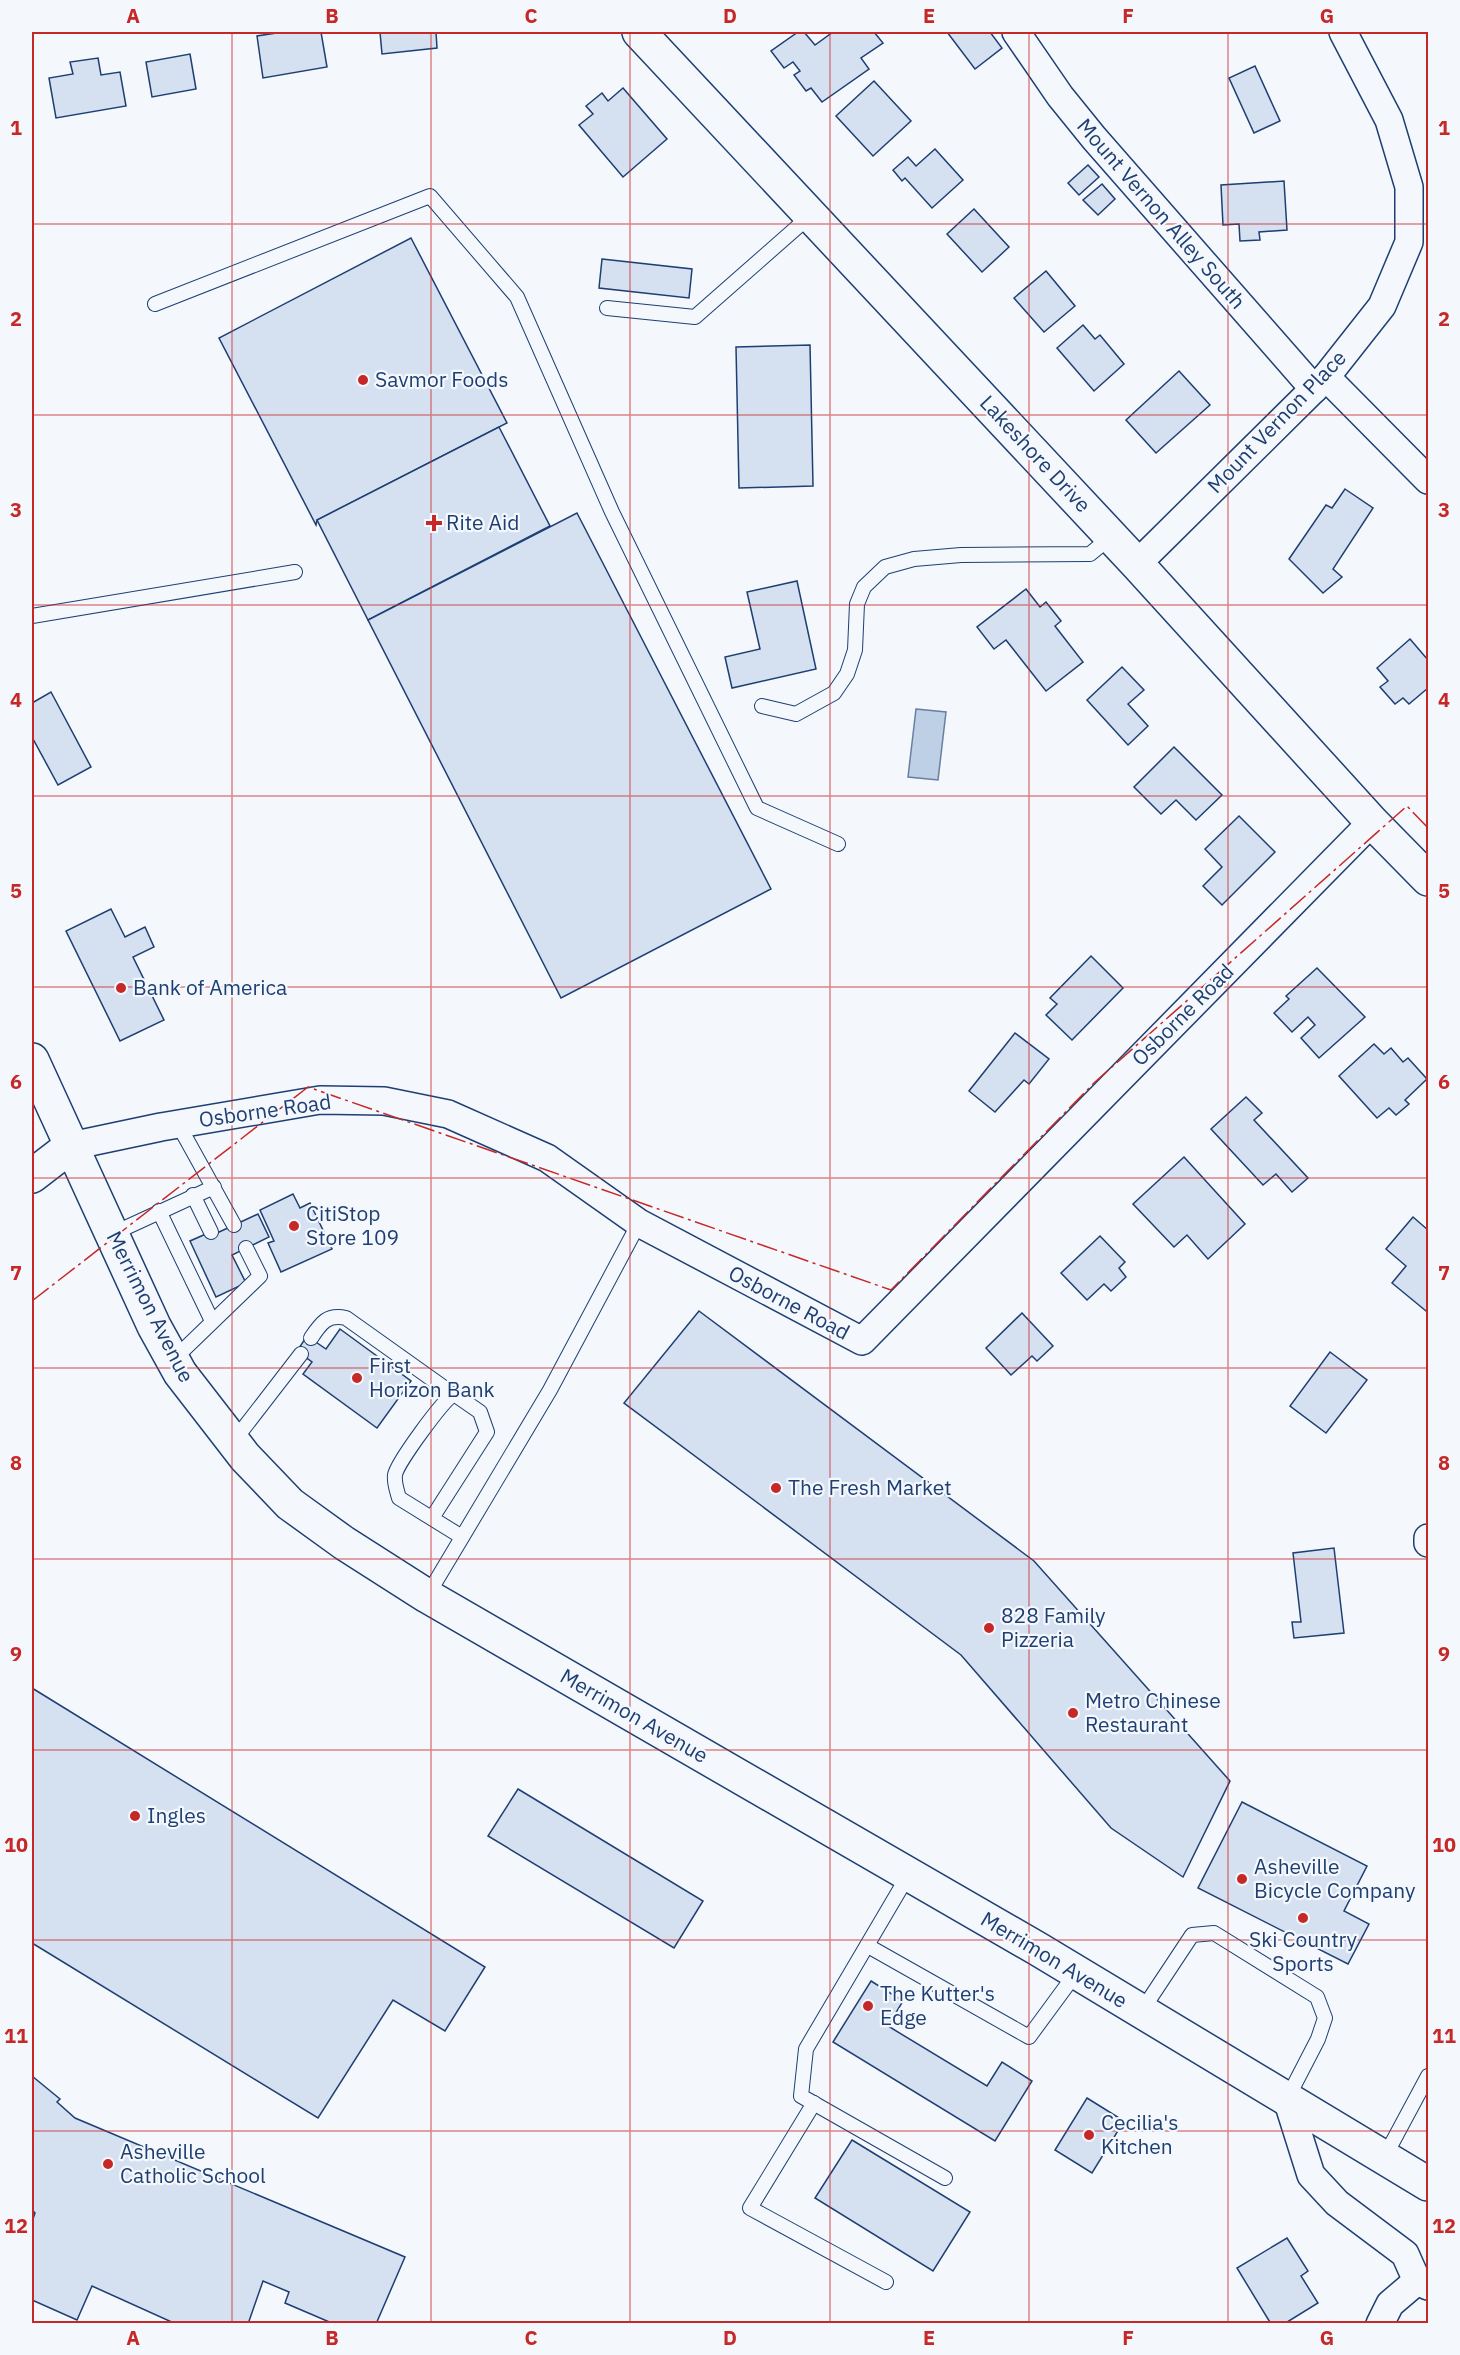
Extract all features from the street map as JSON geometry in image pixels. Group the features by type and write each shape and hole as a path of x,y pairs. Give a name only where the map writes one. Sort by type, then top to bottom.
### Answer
{"main road":[{"name":"Lakeshore Drive","path":"639,32 1112,536 1372,822 1428,879"},
{"name":"Merrimon Avenue","path":"32,1060 112,1234 180,1374 233,1442 290,1504 344,1543 428,1596 909,1874 1384,2157 1427,2180"},
{"path":"32,1176 71,1146"}],"street":[{"name":"Mount Vernon Alley South","path":"1017,32 1060,96 1094,138 1320,383 1428,480"},
{"name":"Mount Vernon Place","path":"1137,564 1320,383 1382,306 1408,242 1409,187 1389,120 1343,32"},
{"name":"Osborne Road","path":"71,1146 178,1124 320,1100 384,1101 448,1114 547,1158 639,1223 862,1341 1372,822"},
{"path":"1428,1538 1428,1543"},
{"path":"1287,2099 1311,2175 1337,2203 1406,2254 1423,2283 1390,2304 1380,2324"}],"lane":[{"path":"155,304 430,196 517,297 612,512 757,808 838,844"},
{"path":"607,308 695,317 811,214"},
{"path":"762,706 796,714 834,693 847,674 855,650 857,604 864,587 885,567 914,559 961,555 1090,554 1112,536"},
{"path":"32,616 295,572"},
{"path":"178,1124 234,1225"},
{"path":"112,1234 214,1187"},
{"path":"193,1195 211,1232"},
{"path":"159,1211 212,1321"},
{"path":"428,1596 550,1390 639,1223"},
{"path":"173,1360 239,1291 260,1276 246,1248"},
{"path":"311,1338 322,1321 334,1316 346,1318 444,1388 447,1398"},
{"path":"233,1442 301,1354"},
{"path":"432,1518 487,1432 480,1412 454,1394 447,1398 395,1473 399,1498 462,1537"},
{"path":"909,1874 806,2049 801,2096 945,2178"},
{"path":"1141,2012 1192,1935 1214,1933 1317,1996 1324,2018 1318,2039 1287,2099"},
{"path":"868,1946 1029,2037 1076,1972"},
{"path":"1384,2157 1428,2076"},
{"path":"814,2103 750,2208 886,2282"}],"water":[{"path":"916,709 946,712 938,780 908,777"}],"building":[{"path":"283,32 321,32 327,67 263,78 257,36"},
{"path":"380,32 436,32 437,48 382,54"},
{"path":"798,32 804,32 815,45 833,32 874,32 883,43 861,58 869,69 822,102 811,88 806,91 794,75 800,71 793,62 784,68 771,51"},
{"path":"947,32 990,32 1002,48 975,69"},
{"path":"190,54 196,89 152,97 146,62"},
{"path":"98,58 101,75 120,72 126,106 56,118 49,78 73,74 70,62"},
{"path":"1255,66 1280,121 1254,133 1229,78"},
{"path":"874,81 911,121 873,156 836,116"},
{"path":"623,88 667,139 623,177 579,125 593,114 586,106 602,93 608,101"},
{"path":"935,149 963,180 932,208 905,178 902,181 893,170 908,157 916,166"},
{"path":"1088,165 1099,177 1079,195 1068,183"},
{"path":"1284,181 1287,230 1259,232 1260,240 1240,241 1239,224 1223,225 1221,185"},
{"path":"1102,184 1115,199 1098,215 1083,200"},
{"path":"974,209 1009,247 982,272 947,234"},
{"name":"Savmor Foods","path":"411,238 507,423 317,520 316,525 219,338"},
{"path":"602,259 692,269 689,298 599,288"},
{"path":"1046,271 1075,306 1044,332 1014,298"},
{"path":"1083,325 1095,339 1100,335 1124,364 1094,391 1057,348"},
{"path":"810,345 813,486 739,488 736,347"},
{"path":"1179,371 1210,405 1156,453 1126,420"},
{"name":"Rite Aid","path":"499,427 550,526 368,620 317,520"},
{"path":"1345,489 1373,508 1333,569 1342,577 1323,593 1289,559 1326,505 1332,508"},
{"path":"577,513 771,889 561,998 368,620"},
{"path":"797,581 816,669 732,688 725,657 760,649 747,592"},
{"path":"1026,589 1040,607 1046,602 1061,621 1055,626 1083,662 1046,691 1006,640 994,649 977,627"},
{"path":"1410,639 1428,660 1428,688 1409,704 1403,698 1395,704 1380,687 1388,681 1377,668"},
{"path":"1122,667 1144,690 1128,704 1148,726 1128,745 1087,700"},
{"path":"51,692 91,767 58,785 32,737 32,703"},
{"path":"1174,747 1222,795 1196,820 1176,800 1161,814 1134,787"},
{"path":"1239,816 1275,852 1222,905 1203,886 1222,867 1205,849"},
{"name":"Bank of America","path":"111,909 125,937 145,927 154,947 133,957 164,1020 120,1041 66,931"},
{"path":"1091,956 1123,988 1072,1040 1046,1015 1057,1004 1050,998"},
{"path":"1317,968 1365,1017 1319,1058 1301,1038 1315,1025 1308,1017 1292,1032 1274,1013 1289,999 1286,996"},
{"path":"1015,1033 1049,1059 1029,1084 1024,1080 995,1112 969,1091"},
{"path":"1374,1044 1384,1054 1391,1048 1403,1062 1408,1058 1427,1079 1405,1100 1409,1104 1396,1115 1389,1108 1377,1118 1339,1076"},
{"path":"1246,1097 1262,1113 1254,1120 1308,1178 1292,1192 1276,1174 1263,1185 1211,1129"},
{"path":"1184,1157 1245,1224 1208,1259 1187,1235 1174,1247 1133,1204"},
{"name":"CitiStop Store 109","path":"293,1194 300,1208 310,1203 332,1249 281,1272 268,1243 274,1241 260,1210"},
{"path":"258,1214 269,1237 232,1255 246,1283 216,1297 190,1241 215,1230 217,1233"},
{"path":"1413,1217 1428,1230 1428,1308 1426,1311 1392,1283 1406,1266 1386,1249"},
{"path":"1100,1236 1125,1262 1119,1268 1126,1277 1111,1291 1104,1284 1087,1300 1061,1273"},
{"path":"699,1311 1034,1561 1230,1781 1183,1877 1111,1828 961,1655 624,1403"},
{"path":"1022,1313 1053,1346 1037,1361 1032,1356 1011,1375 986,1348"},
{"name":"First Horizon Bank","path":"340,1329 411,1381 377,1428 303,1374 312,1362 297,1351 307,1336 326,1349"},
{"path":"1330,1352 1367,1380 1326,1433 1290,1406"},
{"path":"1334,1548 1344,1633 1294,1638 1292,1622 1301,1622 1293,1553"},
{"name":"Ingles","path":"32,1688 485,1967 445,2031 393,2000 318,2118 32,1943"},
{"path":"518,1789 703,1901 674,1948 488,1836"},
{"path":"1242,1802 1367,1866 1344,1911 1369,1924 1348,1964 1198,1888"},
{"path":"871,1981 903,2001 888,2026 987,2086 1002,2062 1032,2081 995,2141 833,2042"},
{"name":"Asheville Catholic School","path":"32,2076 60,2099 57,2102 75,2118 405,2257 376,2324 334,2324 285,2303 289,2292 263,2281 248,2324 176,2324 92,2286 77,2320 32,2300 32,2222 35,2213 32,2210"},
{"name":"Cecilia's Kitchen","path":"1087,2098 1124,2121 1092,2173 1055,2150"},
{"path":"852,2140 970,2212 933,2271 815,2198"},
{"path":"1287,2238 1308,2271 1301,2276 1318,2303 1284,2324 1271,2324 1237,2268"}],"power":[{"path":"32,1301 308,1087 891,1290 1095,1082 1407,806 1428,828"}],"place":[{"name":"Savmor Foods","path":"363,380"},
{"name":"Rite Aid","path":"434,523"},
{"name":"Bank of America","path":"121,988"},
{"name":"CitiStop Store 109","path":"294,1226"},
{"name":"First Horizon Bank","path":"357,1378"},
{"name":"The Fresh Market","path":"776,1488"},
{"name":"828 Family Pizzeria","path":"989,1628"},
{"name":"Metro Chinese Restaurant","path":"1073,1713"},
{"name":"Ingles","path":"135,1816"},
{"name":"Asheville Bicycle Company","path":"1242,1879"},
{"name":"Ski Country Sports","path":"1303,1918"},
{"name":"The Kutter's Edge","path":"868,2006"},
{"name":"Cecilia's Kitchen","path":"1089,2135"},
{"name":"Asheville Catholic School","path":"108,2164"}]}
